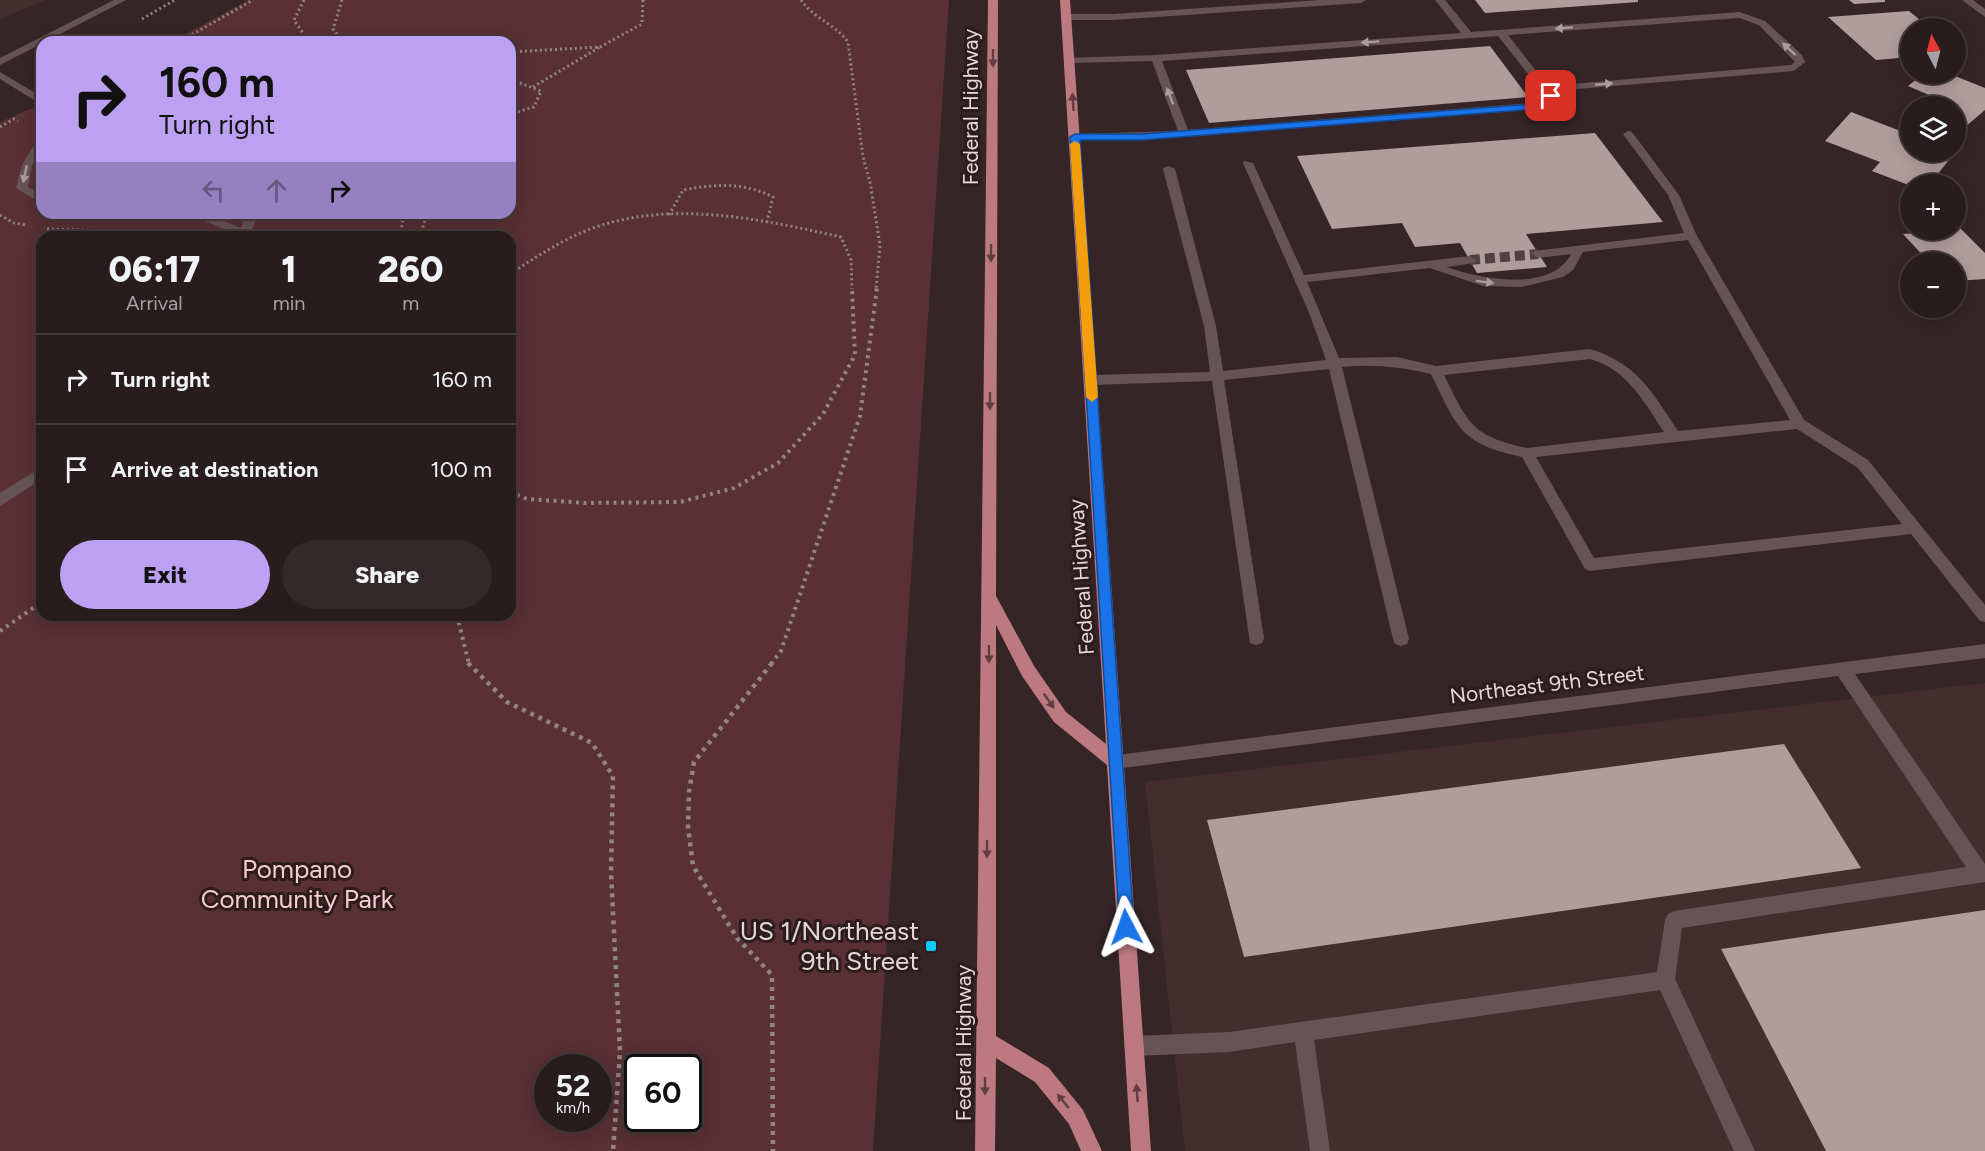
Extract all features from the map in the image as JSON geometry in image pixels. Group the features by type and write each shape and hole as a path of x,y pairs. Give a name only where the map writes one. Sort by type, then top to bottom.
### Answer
{"main road":[{"name":"Federal Highway","path":"985,1151 993,0"},
{"name":"Federal Highway","path":"1065,0 1141,1151"},
{"path":"989,596 1028,671 1060,717 1115,761"},
{"path":"986,1041 1042,1075 1076,1117 1092,1151"}],"street":[{"path":"51,36 121,0"},
{"path":"1149,0 1152,14"},
{"path":"1067,17 1152,14 1361,0"},
{"path":"1440,0 1468,35"},
{"path":"1967,0 1985,14"},
{"path":"1070,60 1156,58 1740,15 1762,23 1800,62 1794,68 1546,89"},
{"path":"1075,137 1184,133 1536,106 1551,96 1501,33"},
{"path":"0,62 36,44"},
{"path":"1156,58 1184,133"},
{"path":"0,75 36,98"},
{"path":"1628,134 1673,195 1691,236 1799,424 1863,464 1985,616"},
{"path":"36,151 27,165 22,188 36,196"},
{"path":"1248,163 1300,279 1334,363 1401,639"},
{"path":"1169,169 1209,326 1256,638"},
{"path":"208,219 234,231"},
{"path":"1538,254 1691,236"},
{"path":"1429,264 1474,280 1517,282 1549,278 1567,270 1580,249"},
{"path":"1300,279 1470,260"},
{"path":"1091,380 1218,375 1357,361 1396,362 1436,371 1590,354 1602,356 1629,371 1674,436"},
{"path":"1436,371 1464,427 1473,436 1499,448 1527,453 1799,424"},
{"path":"1527,453 1590,565 1914,528"},
{"path":"0,500 36,476"},
{"name":"Northeast 9th Street","path":"1115,761 1985,651"},
{"path":"1745,1151 1665,980 1674,920 1983,873 1842,669"},
{"path":"1134,1046 1229,1042 1665,980"},
{"path":"1303,1032 1320,1151"}],"path":[{"path":"190,36 253,0"},
{"path":"304,0 294,20 305,36"},
{"path":"338,36 333,29 342,0"},
{"path":"533,87 600,46 642,24 643,0"},
{"path":"773,1151 772,975 737,938 693,866 688,827 689,792 694,762 781,651 860,416 873,331 880,245 870,182 863,157 848,42 842,30 805,8 801,0"},
{"path":"516,52 600,46"},
{"path":"516,84 520,83 541,91 534,107 516,112"},
{"path":"669,215 683,190 709,184 757,187 773,197 767,222"},
{"path":"0,215 14,223 34,226"},
{"path":"516,270 553,245 614,221 669,215 767,222 841,237 851,260 855,355 823,414 778,463 734,488 680,502 538,500 526,499 516,495"},
{"path":"44,228 117,231"},
{"path":"0,631 36,606"},
{"path":"458,621 467,662 507,702 592,743 613,776 611,872 620,1052 613,1151"}],"shaded area":[{"path":"0,0 46,0 0,19"},
{"path":"1985,683 1985,1151 1185,1151 1145,782"}],"green space":[{"name":"Pompano Community Park","path":"248,0 949,0 873,1151 0,1151 0,122 36,107 36,219 516,219 516,36 182,36"}],"building":[{"path":"1475,0 1638,0 1638,2 1485,13"},
{"path":"1849,0 1885,0 1885,2 1854,4"},
{"path":"1909,11 1918,18 1900,18 1900,58 1876,60 1828,17"},
{"path":"1490,46 1528,97 1209,123 1186,70"},
{"path":"1966,80 1985,88 1985,110 1966,126 1966,96 1928,96 1908,86 1910,84 1966,84"},
{"path":"1851,112 1900,131 1900,162 1947,162 1938,174 1900,174 1900,182 1872,171 1880,162 1825,141"},
{"path":"1595,133 1663,222 1526,234 1547,267 1477,273 1460,243 1415,247 1402,223 1332,229 1297,156"},
{"path":"1966,234 1985,253 1985,279 1966,280 1966,252 1920,252 1909,240 1966,240"},
{"path":"1784,744 1861,868 1244,957 1207,820"},
{"path":"1985,910 1985,1151 1826,1151 1721,949"}],"tunnel":[{"path":"1470,260 1538,254"}],"slow traffic":[{"path":"1075,144 1092,397"}],"place":[{"name":"US 1/Northeast 9th Street","path":"931,946"}],"route":[{"path":"1126,927 1075,137 1142,137 1536,106 1551,96"}]}
